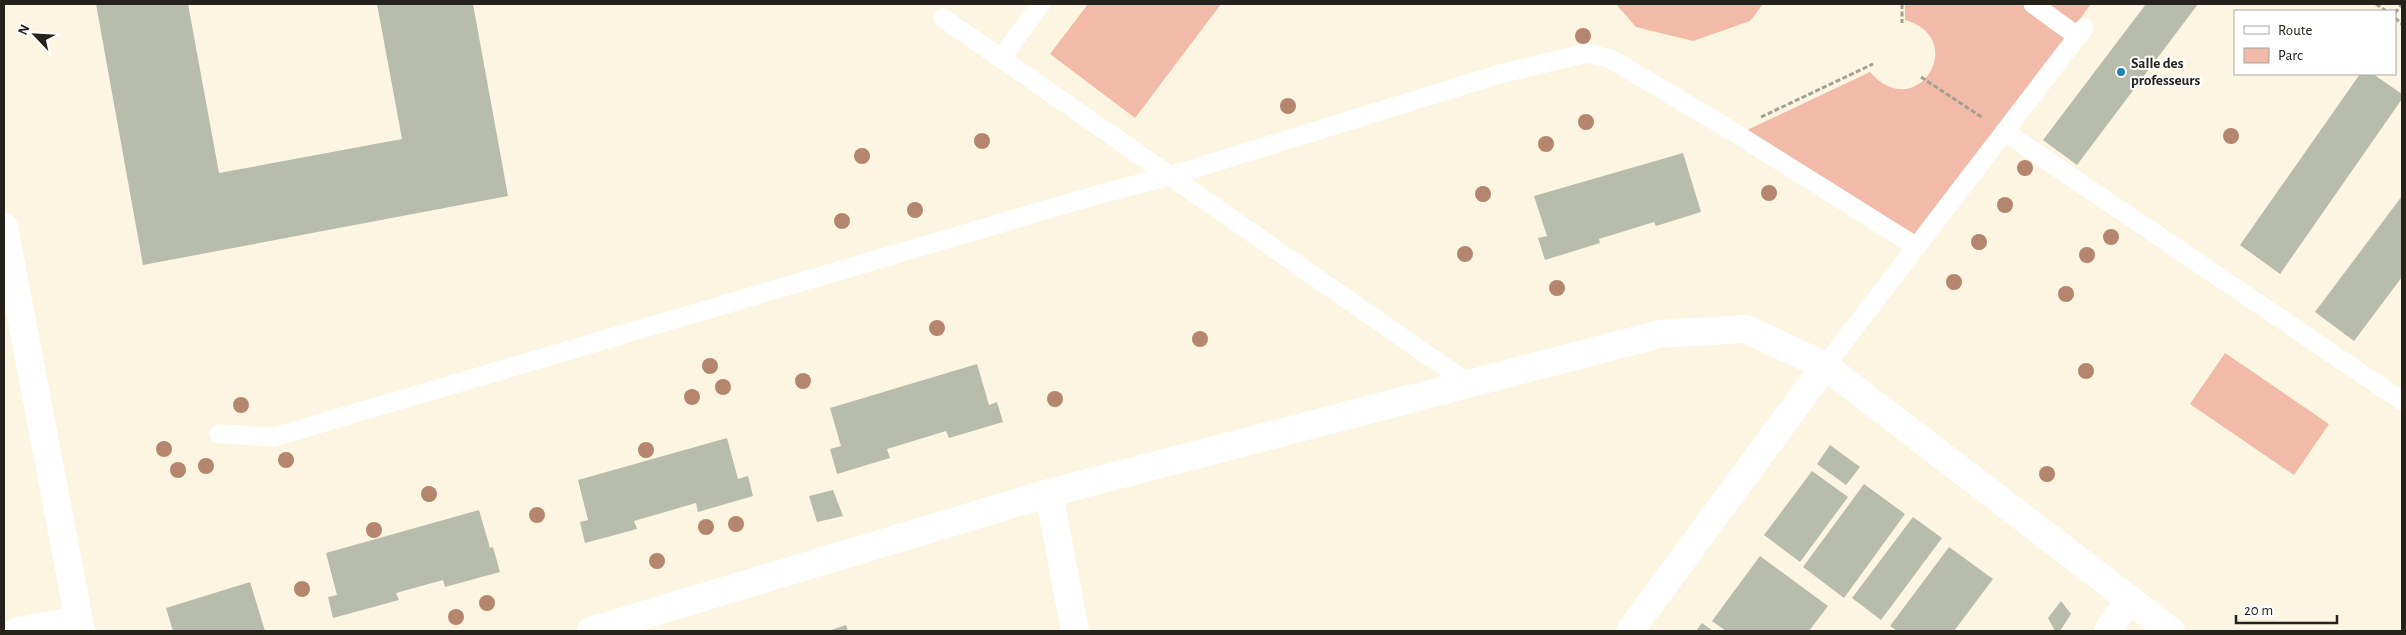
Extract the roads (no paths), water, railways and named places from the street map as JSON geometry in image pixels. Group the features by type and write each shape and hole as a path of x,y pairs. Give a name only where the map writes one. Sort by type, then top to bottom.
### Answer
{"street":[{"path":"4,227 79,625 18,631"},
{"path":"591,631 1049,493 1660,334 1746,329 1825,366 2171,631"},
{"path":"1630,631 1825,366"},
{"path":"1049,493 1075,631"},
{"path":"2108,631 2129,600"}],"lane":[{"path":"1001,58 1041,4"},
{"path":"1825,366 2081,32 2033,4"},
{"path":"943,18 1469,384"},
{"path":"219,434 274,437 1100,194 1170,176 1500,74 1587,54 1611,59 1732,131 1917,247"},
{"path":"2005,132 2402,401"}],"place":[{"name":"Salle des professeurs","path":"2121,72"}]}
